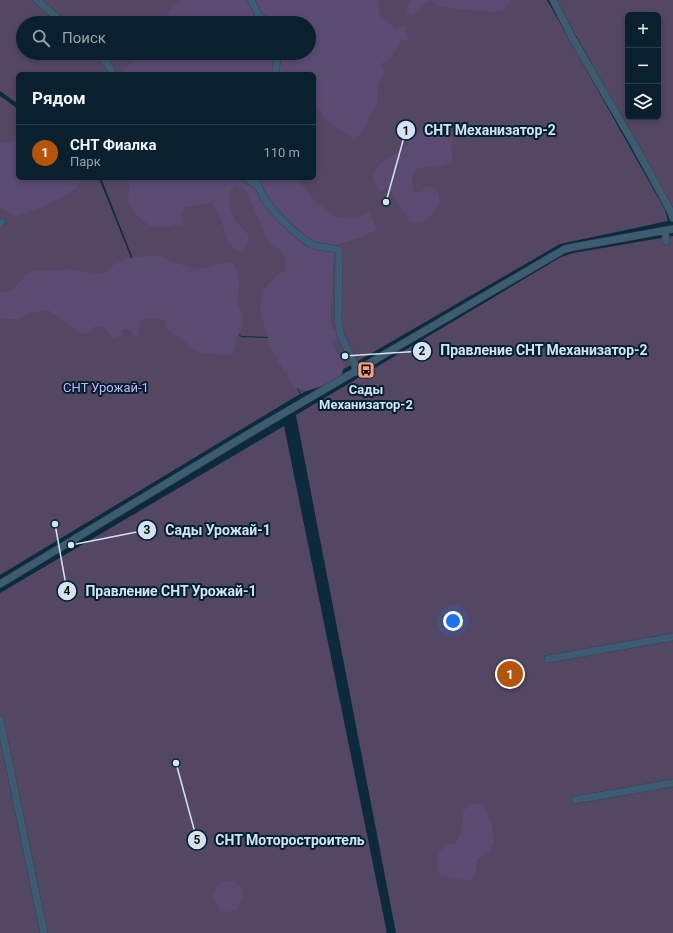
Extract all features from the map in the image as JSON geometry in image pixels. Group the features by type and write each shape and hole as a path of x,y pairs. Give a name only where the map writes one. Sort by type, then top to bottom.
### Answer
{"street":[{"path":"37,0 55,16"},
{"path":"251,0 259,16"},
{"path":"553,0 574,41 642,158 673,218"},
{"path":"104,60 112,72"},
{"path":"276,72 277,60"},
{"path":"248,180 258,186"},
{"path":"255,180 264,198 300,236 314,246 336,249 338,251 338,321 340,338 354,362 356,372"},
{"path":"0,584 243,437 565,250 593,243 673,229"},
{"path":"665,231 666,241"},
{"path":"548,659 673,637"},
{"path":"0,720 44,933"},
{"path":"575,800 673,783"}],"green space":[{"path":"0,0 547,0 665,210 668,221 560,244 301,394 271,337 241,336 227,318 136,275 131,254 102,180 316,180 316,72 16,72 16,103 0,91"},
{"path":"556,0 673,0 673,208"},
{"name":"СНТ Урожай-1","path":"0,96 16,108 16,180 100,180 130,255 135,276 226,319 241,337 270,338 300,394 0,575"},
{"path":"673,236 673,933 396,933 296,415 561,257 573,253"},
{"path":"284,426 387,933 0,933 0,593"}],"shaded area":[{"path":"182,0 378,0 380,15 396,29 405,25 408,40 402,40 391,59 380,64 384,71 378,86 377,104 365,127 355,140 327,121 316,107 316,72 121,72 134,60 316,60 316,16 166,16"},
{"path":"410,0 511,0 504,11 494,12 454,9 441,6 430,1 413,15 406,12"},
{"path":"430,127 451,135 453,139 451,148 453,157 450,162 444,165 417,168 412,176 414,192 421,192 426,187 434,187 439,195 439,205 434,213 427,219 414,222 409,221 397,203 393,193 387,189 381,191 378,188 374,181 373,175 379,165 404,148 419,131"},
{"path":"16,141 16,180 82,180 77,186 62,198 17,216 0,209 0,144 2,142"},
{"path":"127,180 298,180 316,203 338,217 356,219 370,212 377,230 359,238 334,246 331,317 332,329 336,332 337,339 332,344 342,358 344,364 342,375 323,386 307,391 296,388 270,348 261,316 260,307 263,290 275,277 287,269 282,250 274,247 269,242 246,191 236,185 231,190 229,196 234,217 246,232 249,239 245,248 240,251 228,243 221,220 212,203 185,207 181,211 181,216 184,220 182,226 173,224 165,227 152,226 146,223 135,213 127,201 130,189"},
{"path":"145,256 159,256 191,268 202,269 229,262 234,264 239,283 237,303 242,312 243,321 237,337 236,347 231,355 200,353 191,349 185,342 166,328 164,320 154,318 144,318 140,323 139,336 134,337 131,331 126,329 122,331 122,335 114,339 103,326 96,326 86,333 79,333 48,310 29,314 20,319 0,319 0,292 12,291 25,276 34,271 74,270 93,275 104,273 113,265 126,259"},
{"path":"471,804 484,804 492,827 494,840 493,845 489,851 477,859 476,871 473,880 462,880 440,875 437,865 439,852 447,844 454,844 457,840 462,828 463,811"},
{"path":"224,881 235,881 244,890 238,909 230,912 219,911 218,906 212,896 216,886"}],"place":[{"name":"СНТ Механизатор-2","path":"386,202"},
{"name":"Правление СНТ Механизатор-2","path":"345,356"},
{"name":"Сады Механизатор-2","path":"366,370"},
{"name":"Правление СНТ Урожай-1","path":"55,524"},
{"name":"Сады Урожай-1","path":"71,545"},
{"name":"СНТ Фиалка","path":"510,674"},
{"name":"СНТ Моторостроитель","path":"176,763"}]}
